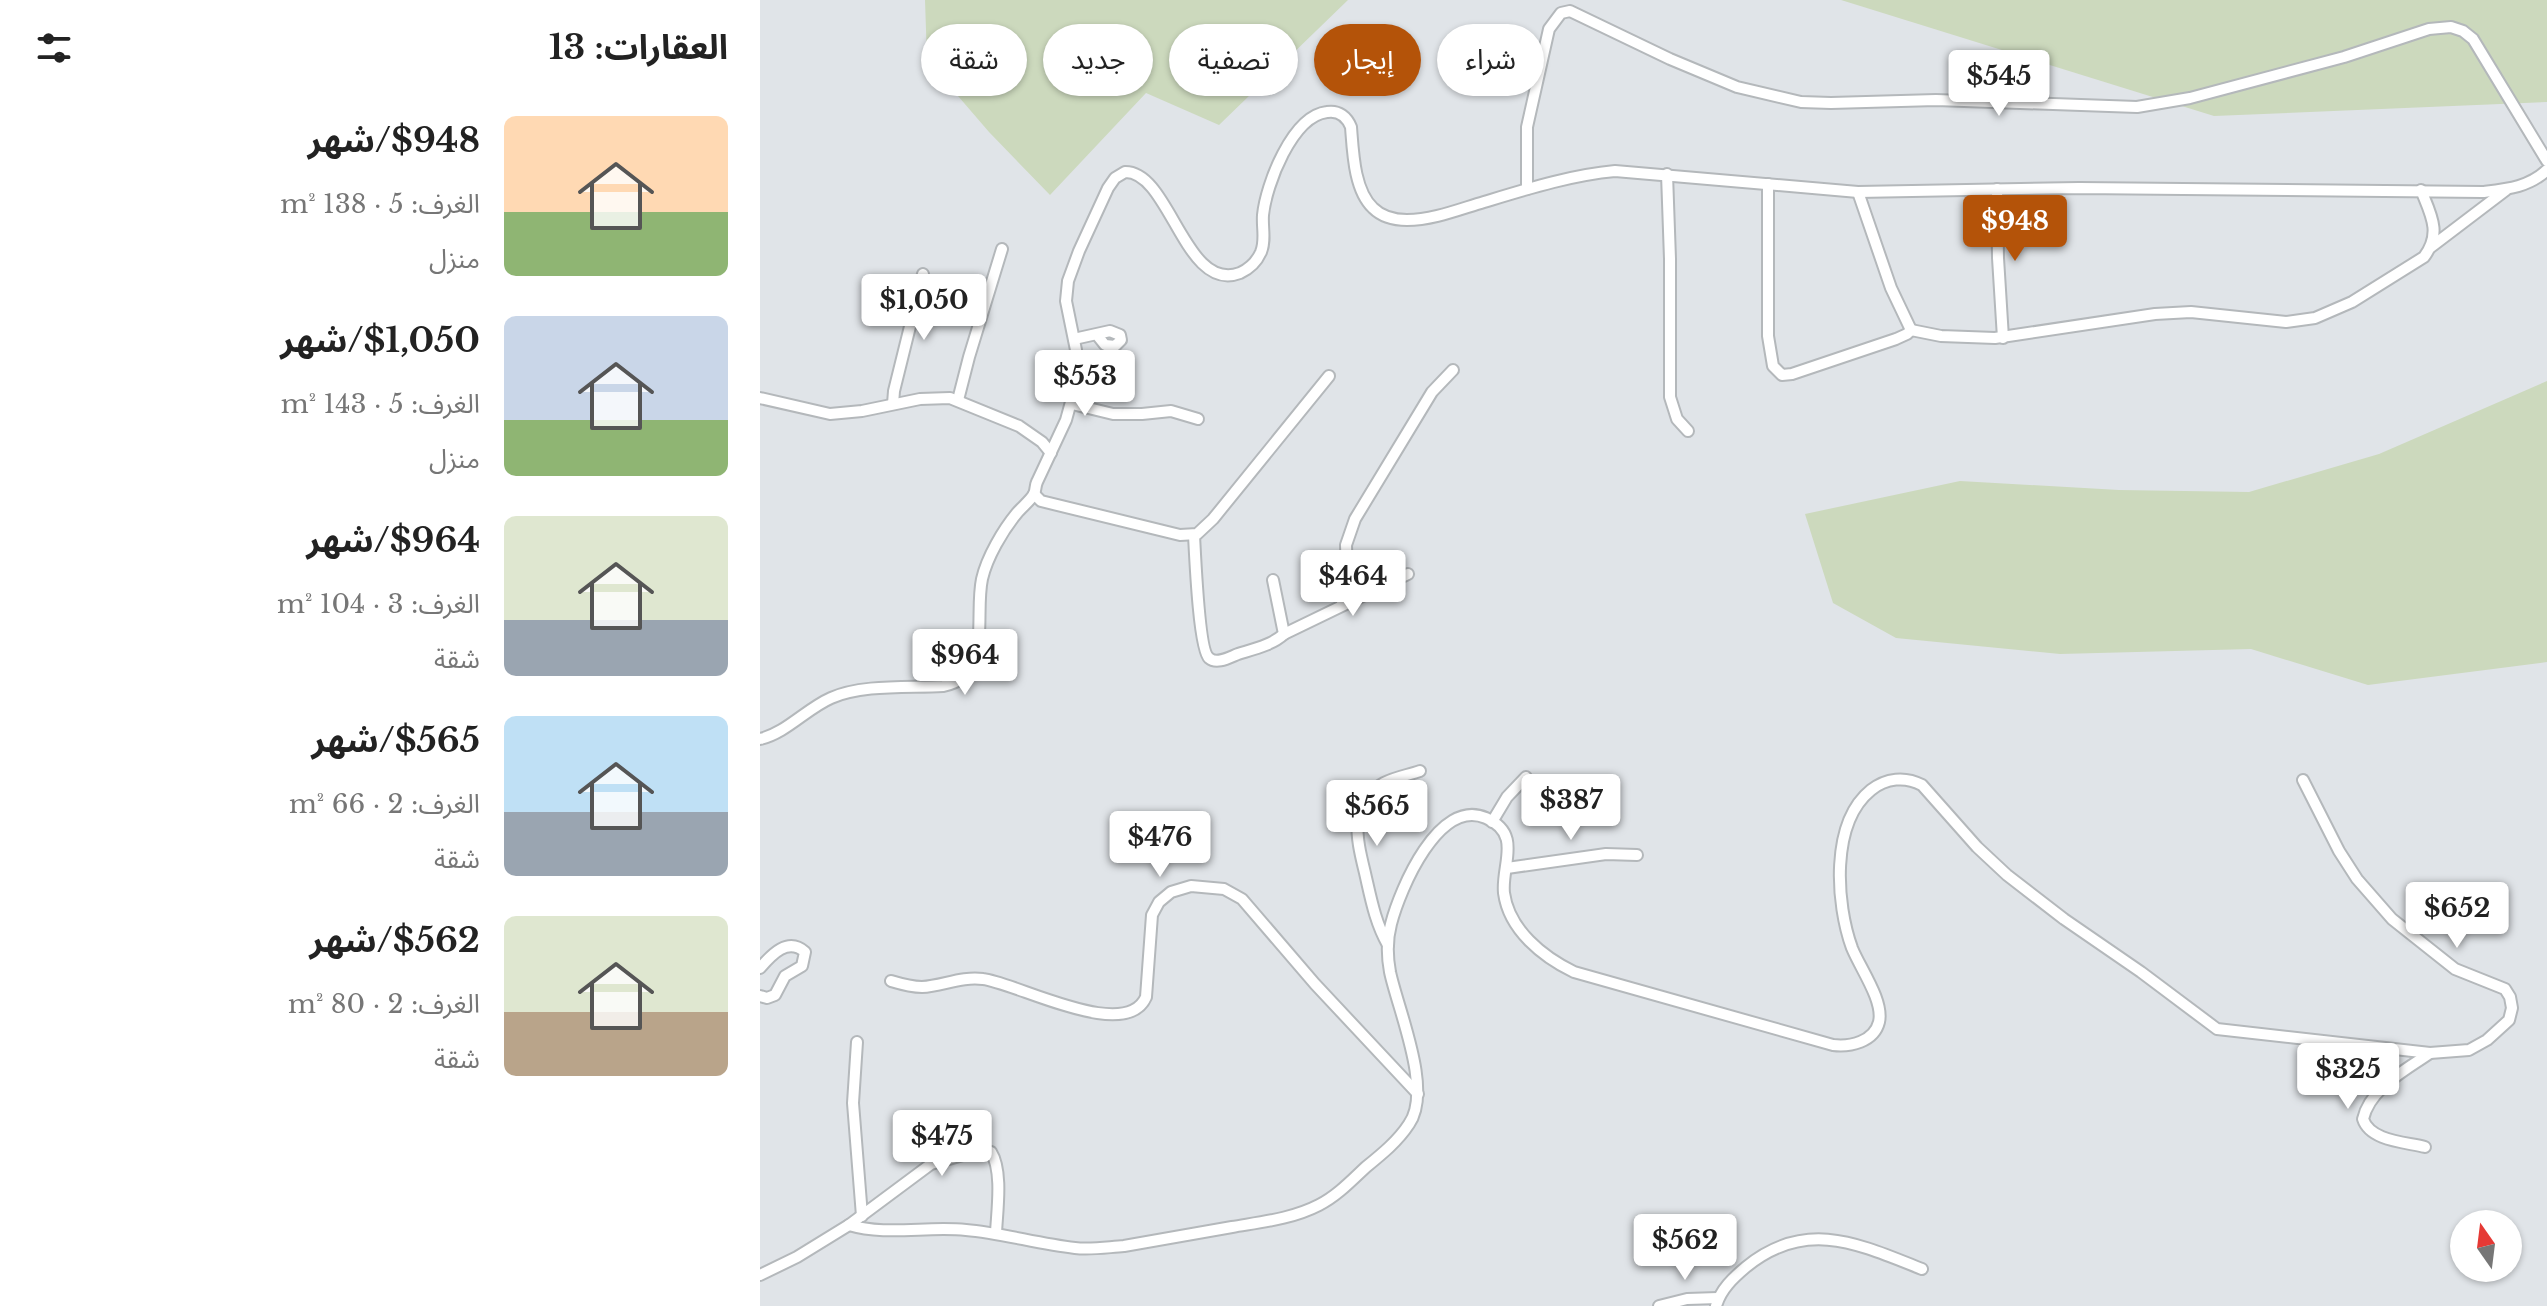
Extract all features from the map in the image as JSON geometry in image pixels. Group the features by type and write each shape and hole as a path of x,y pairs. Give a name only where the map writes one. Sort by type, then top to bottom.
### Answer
{"street":[{"path":"1527,189 1527,127 1549,29 1561,13 1570,11 1726,83 1782,99 1831,103 1936,100 2137,107 2219,90 2344,57 2429,29 2451,27 2473,39 2547,161"},
{"path":"760,739 773,736 814,707 847,693 943,686 965,677 975,665 984,571 1016,514 1034,494 1072,404 1078,371 1066,301 1071,270 1108,188 1115,178 1125,172 1138,174 1151,186 1184,241 1207,267 1230,275 1246,270 1260,254 1270,184 1283,155 1303,125 1327,112 1337,112 1348,120 1364,196 1371,207 1394,219 1418,219 1592,173 1615,171 1858,192 1997,189 2483,192 2507,190 2547,180"},
{"path":"2534,182 2547,170"},
{"path":"1667,174 1670,397 1674,414 1688,431"},
{"path":"1768,184 1768,336 1772,363 1782,375 1902,337 1911,330 1941,336 2003,338 2155,314 2191,312 2286,322 2315,318 2352,302 2424,257 2431,247 2507,190"},
{"path":"1997,189 2003,338"},
{"path":"2421,190 2433,219 2431,247"},
{"path":"1858,192 1891,288 1911,330"},
{"path":"958,400 1002,249"},
{"path":"893,404 923,274"},
{"path":"1074,339 1097,335"},
{"path":"1342,604 1347,574 1346,545 1355,519 1432,392 1453,370"},
{"path":"1034,494 1041,501 1180,535 1194,535 1213,519 1329,376"},
{"path":"760,398 830,414 936,397 958,400 1019,426 1042,442 1051,453"},
{"path":"1072,404 1113,414 1171,411 1198,419"},
{"path":"1194,535 1201,634 1205,653 1218,661 1270,643 1342,604 1408,574"},
{"path":"1347,574 1376,588"},
{"path":"1273,580 1284,634"},
{"path":"1388,945 1377,926 1356,824 1362,805 1371,793 1384,783 1420,771"},
{"path":"1492,822 1507,797 1526,777"},
{"path":"849,1225 871,1229 929,1228 996,1233 1078,1249 1124,1246 1300,1213 1322,1204 1394,1143 1415,1114 1418,1094 1414,1068 1390,971 1390,926 1407,883 1436,832 1457,817 1475,814 1492,822 1503,832 1507,841 1504,894 1513,917 1537,950 1558,964 1574,972 1833,1045 1846,1047 1857,1044 1871,1035 1880,1021 1877,1002 1854,951 1843,915 1841,865 1846,829 1862,798 1874,788 1883,782 1911,779 1929,791 1977,847 2007,875 2217,1029 2430,1053 2469,1050 2487,1040 2509,1020 2512,1008 2505,989 2455,969 2392,919 2357,879 2303,780"},
{"path":"1507,868 1606,854 1637,855"},
{"path":"891,981 923,987 983,979 1076,1009 1110,1014 1131,1010 1143,1004 1146,997 1152,915 1159,902 1171,892 1191,886 1214,886 1242,899 1315,984 1418,1094"},
{"path":"760,968 787,946 793,945 805,952 802,966 785,976 775,995 767,998 760,996"},
{"path":"857,1042 853,1112 862,1216"},
{"path":"2425,1147 2373,1134 2366,1128 2363,1119 2370,1102 2382,1088 2430,1053"},
{"path":"760,1275 797,1257 849,1225 931,1164 970,1153 989,1151 995,1158 996,1233"},
{"path":"1659,1306 1697,1298 1717,1302 1731,1281 1766,1253 1809,1238 1850,1243 1922,1269"}],"green space":[{"path":"925,0 1348,0 1323,24 1314,24 1314,33 1298,48 1298,24 1169,24 1169,96 1249,96 1219,125 1153,96 1153,24 1043,24 1043,96 1143,96 1050,195 958,96 1027,96 1027,24 926,24"},
{"path":"1841,0 2547,0 2547,102 2214,116"},
{"path":"2547,381 2547,662 2368,685 2251,649 2060,654 1896,638 1833,603 1805,514 1960,481 2119,490 2249,492 2379,454"}]}
